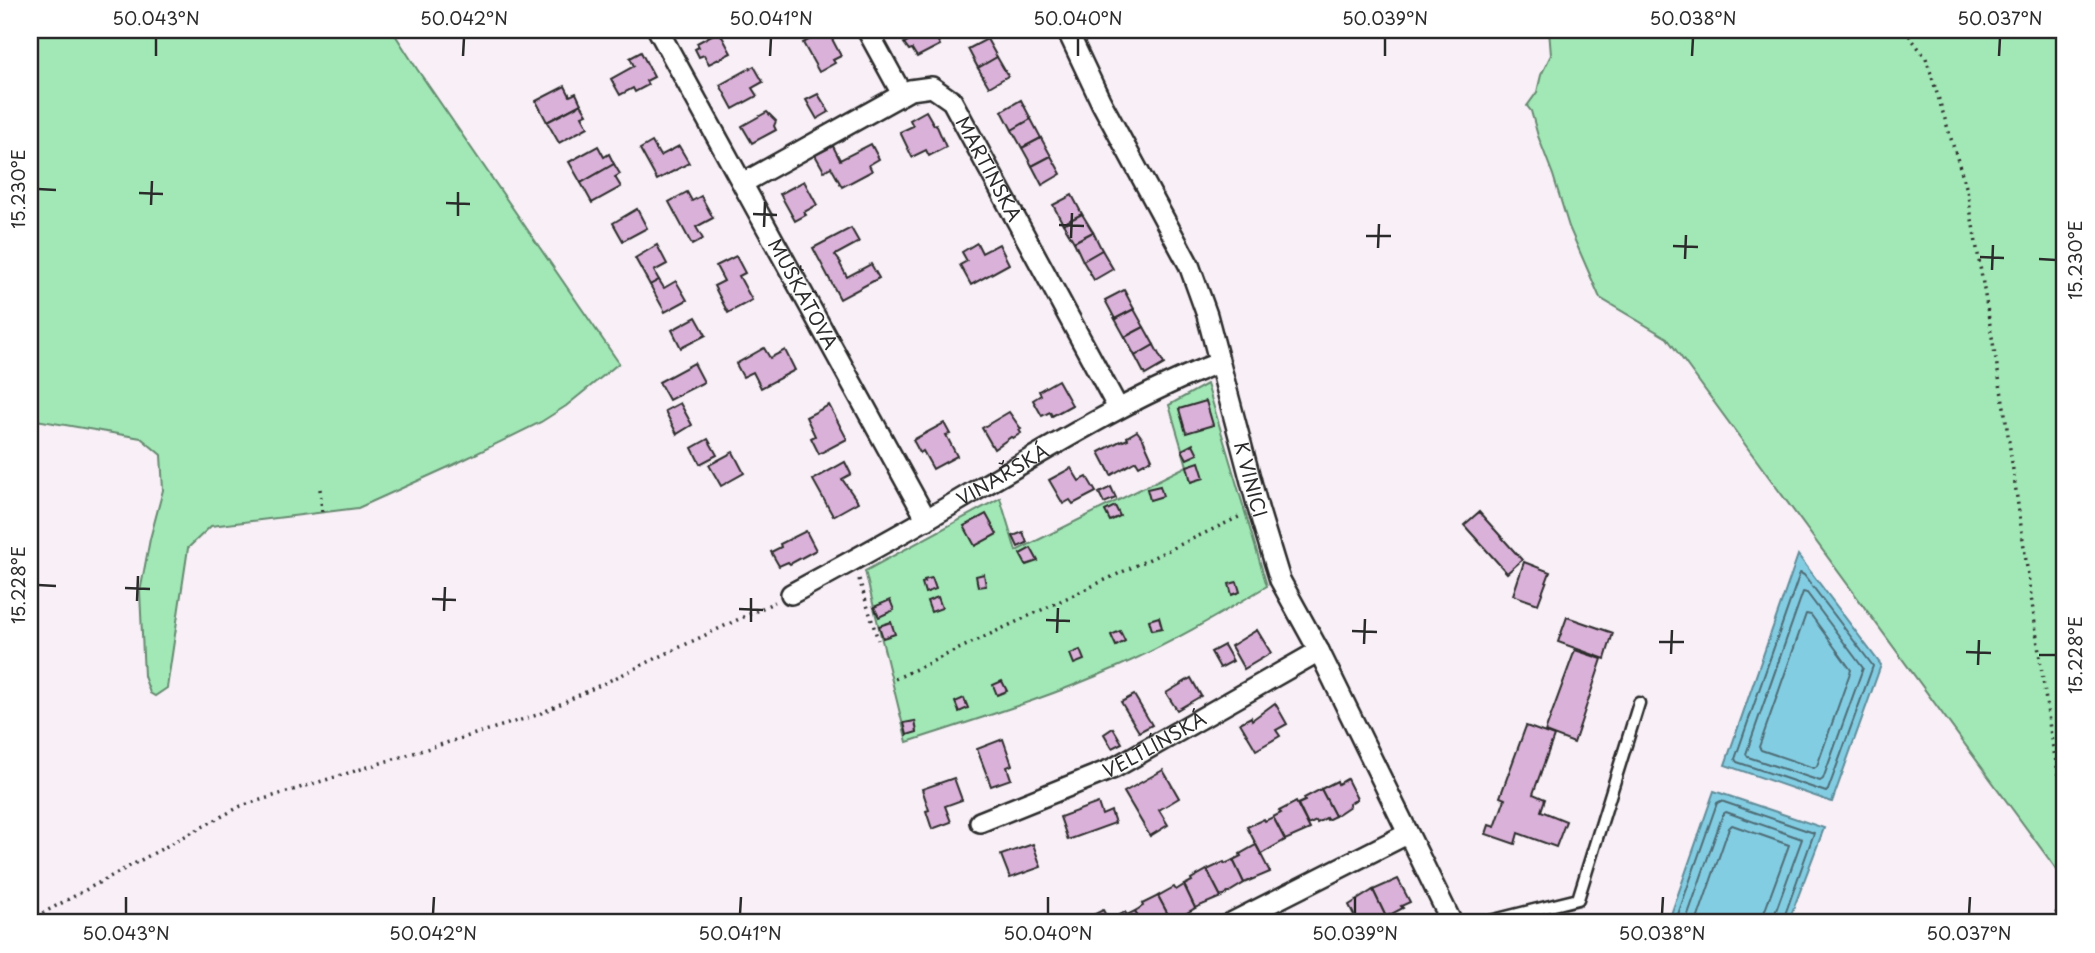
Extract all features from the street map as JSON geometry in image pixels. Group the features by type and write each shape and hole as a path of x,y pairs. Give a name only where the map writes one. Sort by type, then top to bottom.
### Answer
{"street":[{"name":"MUŠKÁTOVÁ","path":"658,30 927,520"},
{"path":"867,30 902,94"},
{"name":"K VINICI","path":"1068,30 1101,103 1189,265 1207,315 1218,363 1280,580 1320,651 1452,923"},
{"name":"MARTINSKÁ","path":"743,183 902,94 910,90 932,88 953,101 1118,408"},
{"name":"VINAŘSKÁ","path":"792,594 927,520 1118,408 1218,363"},
{"name":"VELTLÍNSKÁ","path":"980,822 1114,768 1320,651"},
{"path":"1231,923 1407,834"}],"lane":[{"path":"1482,923 1578,899 1639,703"}],"path":[{"path":"1905,30 1926,58 1967,190 2004,407 2052,743 2065,803"},
{"path":"320,489 323,512"},
{"path":"895,679 1258,508"},
{"path":"853,560 878,640"},
{"path":"30,920 241,806 537,715 792,594"},
{"path":"2045,923 2065,905"}],"green space":[{"path":"30,30 392,30 619,363 566,406 541,422 358,508 211,526 188,548 167,688 155,696 150,693 144,676 140,592 163,490 161,455 141,438 30,419"},
{"path":"1549,30 2065,30 2065,881 1667,338 1600,298 1569,227 1531,111 1527,106 1537,92 1541,75 1551,55"},
{"path":"1207,384 1267,586 1173,640 1090,679 907,742 865,571 1000,498 1016,551 1187,466 1169,405"}],"water":[{"path":"1798,555 1881,665 1832,802 1725,765"},
{"path":"1714,791 1824,828 1788,923 1668,923"}],"building":[{"path":"821,30 832,30 836,37 832,39 841,56 833,60 835,63 819,72 803,43"},
{"path":"914,30 932,30 940,45 917,57 904,43 908,41 905,35"},
{"path":"719,31 731,53 709,64 704,55 699,57 695,49 699,47 697,43"},
{"path":"987,39 997,57 978,68 968,49"},
{"path":"641,52 654,77 646,81 648,85 635,92 633,88 620,95 611,79 634,66 630,58"},
{"path":"997,57 1008,76 989,87 978,68"},
{"path":"754,66 763,82 752,88 757,96 733,109 720,85"},
{"path":"565,86 570,96 576,93 581,104 547,122 536,101"},
{"path":"818,94 829,112 817,119 806,100"},
{"path":"1021,100 1031,119 1012,130 1002,111"},
{"path":"581,104 587,114 582,116 588,127 559,143 547,122"},
{"path":"926,111 934,125 936,124 946,147 929,156 926,150 912,157 900,132 913,126 910,120"},
{"path":"767,112 776,121 776,130 752,143 742,126"},
{"path":"1031,119 1041,138 1022,148 1012,130"},
{"path":"1041,138 1051,156 1032,166 1022,148"},
{"path":"652,142 660,156 679,146 689,163 657,180 640,149"},
{"path":"871,144 879,159 869,165 872,171 842,187 831,167 824,171 815,155 833,146 840,160"},
{"path":"598,146 604,157 609,154 614,164 581,183 569,162"},
{"path":"1051,156 1061,174 1042,185 1032,166"},
{"path":"614,164 620,174 615,177 621,187 592,203 581,183"},
{"path":"804,181 817,205 795,221 780,194"},
{"path":"687,192 692,201 701,196 713,218 696,227 703,239 692,245 669,202"},
{"path":"1072,195 1082,214 1063,224 1053,205"},
{"path":"637,209 647,228 623,241 613,223"},
{"path":"1082,214 1093,232 1074,242 1063,224"},
{"path":"851,228 859,242 835,255 847,277 871,264 879,278 840,299 813,248"},
{"path":"1093,232 1102,250 1083,261 1074,242"},
{"path":"977,243 982,253 999,244 1009,264 971,285 960,265 967,261 962,252"},
{"path":"657,245 667,264 654,271 659,280 650,285 635,258"},
{"path":"1102,250 1113,269 1094,280 1083,261"},
{"path":"736,256 745,273 739,276 752,300 728,313 714,286 724,281 716,266"},
{"path":"659,280 664,288 676,281 687,300 665,312 650,285"},
{"path":"1124,290 1134,309 1115,319 1105,300"},
{"path":"1134,309 1144,327 1125,337 1115,319"},
{"path":"696,317 706,335 681,348 672,330"},
{"path":"1144,327 1154,345 1135,356 1125,337"},
{"path":"1154,345 1164,364 1145,375 1135,356"},
{"path":"764,348 770,358 785,350 795,370 761,388 753,372 743,377 736,364"},
{"path":"694,363 704,382 669,400 659,382"},
{"path":"1058,380 1072,405 1052,416 1050,412 1042,416 1033,400 1041,395 1039,391"},
{"path":"1206,401 1213,425 1186,433 1179,409"},
{"path":"680,403 692,425 677,434 665,411"},
{"path":"829,405 847,439 819,454 811,438 815,436 806,417"},
{"path":"1009,412 1021,433 994,449 982,428"},
{"path":"944,423 950,434 946,435 957,456 933,469 913,440"},
{"path":"1137,431 1152,459 1139,466 1136,461 1111,475 1099,452 1128,439 1127,437"},
{"path":"708,439 717,455 700,464 692,448"},
{"path":"1193,444 1198,454 1187,459 1182,450"},
{"path":"733,452 744,473 721,486 709,465"},
{"path":"845,462 851,474 842,479 858,502 833,516 813,480"},
{"path":"1199,462 1204,478 1191,482 1187,466"},
{"path":"1071,468 1079,481 1087,477 1096,492 1073,504 1070,500 1063,504 1049,480"},
{"path":"1160,486 1163,496 1150,500 1147,489"},
{"path":"1111,487 1116,498 1104,503 1099,493"},
{"path":"1115,506 1120,516 1110,521 1105,511"},
{"path":"1479,512 1522,560 1507,573 1464,525"},
{"path":"986,514 997,534 975,546 964,526"},
{"path":"806,531 816,550 790,564 788,562 779,566 771,552 781,547 780,544"},
{"path":"1023,532 1027,543 1018,547 1013,536"},
{"path":"1031,548 1038,561 1026,565 1020,554"},
{"path":"1524,562 1550,572 1538,604 1513,595"},
{"path":"984,574 986,586 978,587 976,576"},
{"path":"932,578 936,589 925,593 922,583"},
{"path":"1237,582 1240,592 1232,595 1229,584"},
{"path":"938,597 942,608 931,612 927,601"},
{"path":"890,600 894,610 879,617 874,607"},
{"path":"1159,617 1162,628 1152,630 1149,620"},
{"path":"1567,617 1613,633 1605,659 1558,642"},
{"path":"891,622 895,634 883,638 879,626"},
{"path":"1257,630 1271,653 1244,669 1231,646"},
{"path":"1120,631 1125,641 1116,646 1111,635"},
{"path":"1224,645 1233,661 1220,668 1211,652"},
{"path":"1080,650 1084,660 1074,664 1070,654"},
{"path":"1575,650 1602,659 1574,743 1545,732"},
{"path":"1191,678 1201,696 1177,710 1166,693"},
{"path":"1002,681 1007,691 997,695 993,685"},
{"path":"1134,695 1152,725 1139,732 1121,702"},
{"path":"964,698 968,708 959,712 955,702"},
{"path":"1275,703 1287,724 1276,730 1280,736 1256,750 1240,723 1251,717 1252,720"},
{"path":"915,721 917,732 907,735 904,723"},
{"path":"1526,726 1554,736 1533,794 1545,799 1541,811 1566,821 1556,847 1518,833 1515,844 1486,834 1489,825 1495,827 1505,799 1500,797"},
{"path":"1113,728 1122,743 1112,748 1104,734"},
{"path":"1003,739 1012,765 1007,767 1011,779 991,786 977,749"},
{"path":"1163,770 1179,798 1159,810 1168,825 1150,836 1124,792"},
{"path":"954,778 962,800 945,806 951,822 932,829 922,789"},
{"path":"1347,779 1357,799 1335,816 1321,789"},
{"path":"1321,789 1335,816 1308,825 1298,804"},
{"path":"1296,802 1310,829 1285,840 1273,817"},
{"path":"1098,803 1102,815 1111,811 1115,823 1068,840 1060,817"},
{"path":"1273,817 1285,840 1261,854 1247,827"},
{"path":"1033,844 1041,867 1010,878 1001,855"},
{"path":"1256,845 1270,872 1244,883 1233,860"},
{"path":"1233,860 1244,883 1221,897 1207,870"},
{"path":"1207,870 1221,897 1195,908 1184,885"},
{"path":"1398,879 1410,902 1386,917 1373,890"},
{"path":"1184,885 1195,908 1172,922 1158,896"},
{"path":"1373,890 1386,917 1374,923 1358,923 1349,905"},
{"path":"1158,896 1172,922 1141,923 1135,911"},
{"path":"1103,910 1110,923 1083,923 1088,921 1087,918"},
{"path":"1135,911 1141,923 1109,921 1125,912 1127,915"}]}
